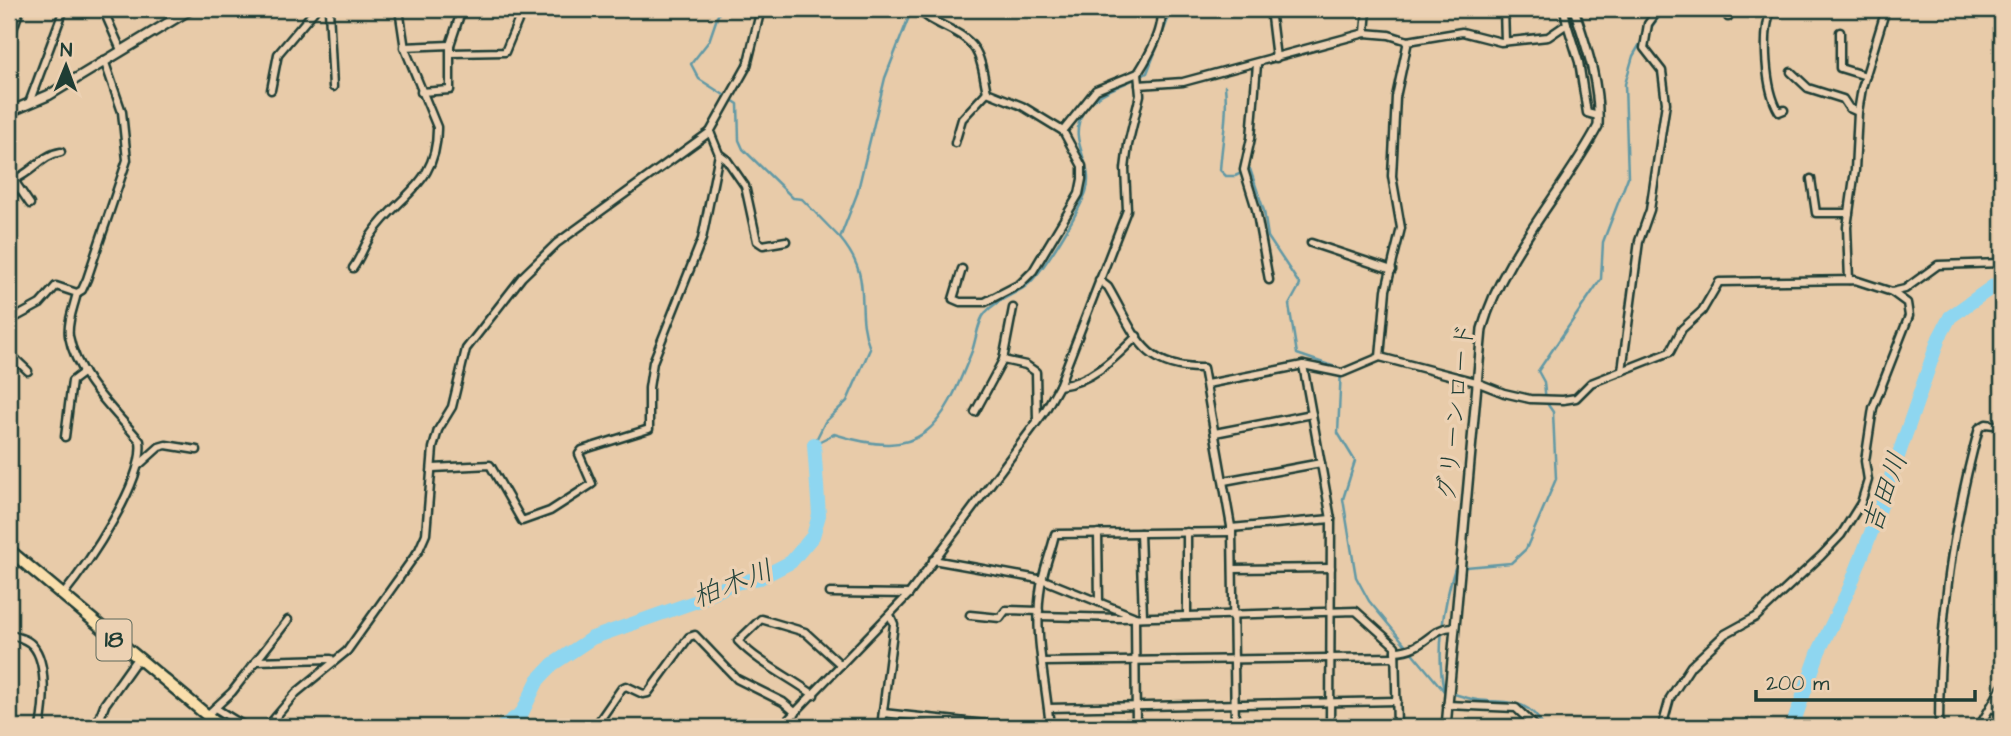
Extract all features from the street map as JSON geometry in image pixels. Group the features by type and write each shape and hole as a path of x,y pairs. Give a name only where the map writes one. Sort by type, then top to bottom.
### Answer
{"highway":[{"name":"18","path":"9,550 221,727"}],"main road":[{"path":"9,112 59,90 191,9"}],"street":[{"path":"9,41 20,9"},
{"path":"29,103 64,9"},
{"path":"71,9 85,12 103,9 121,50"},
{"path":"271,90 278,54 316,9"},
{"path":"329,9 332,87"},
{"path":"353,268 370,236 424,180 437,140 437,127 404,47 399,9"},
{"path":"421,92 450,90 450,49 462,9"},
{"path":"404,47 505,52 523,9"},
{"path":"267,727 296,692 347,651 419,550 426,534 433,448 438,430 452,407 466,349 499,303 557,243 710,132 747,66 761,9"},
{"path":"918,9 925,17 966,38 978,54 987,92"},
{"path":"781,727 909,594 1059,386 1126,210 1128,145 1138,109 1138,73 1160,26 1163,15 1160,9"},
{"path":"1270,9 1276,58"},
{"path":"1365,33 1367,9"},
{"path":"1504,9 1505,41"},
{"path":"1564,9 1579,62 1587,113 1598,116"},
{"name":"グリーンロード","path":"1446,727 1482,329 1488,307 1503,276 1598,126 1599,101 1592,66 1574,9"},
{"path":"1622,371 1639,241 1650,211 1665,103 1662,71 1644,48 1648,24 1657,12 1639,9"},
{"path":"1728,9 1728,17"},
{"path":"1771,9 1765,26 1771,99 1779,112 1784,110"},
{"path":"1849,280 1849,213 1858,112 1886,9"},
{"path":"1139,85 1184,82 1365,33 1389,35 1408,41 1462,32 1505,41 1548,37 1567,24"},
{"path":"1840,32 1840,68 1866,76"},
{"path":"1380,357 1386,290 1401,228 1392,176 1396,97 1408,41"},
{"path":"104,60 119,99 127,160 87,279 82,290 77,293 70,318 69,337 84,372 140,441 139,465"},
{"path":"1257,64 1251,138 1244,170 1256,209 1269,279"},
{"path":"1791,72 1808,88 1843,99 1849,108 1858,112"},
{"path":"1063,131 1096,90 1138,73"},
{"path":"962,269 953,293 953,299 960,302 985,302 1020,284 1033,271 1079,194 1082,166 1063,131 1022,106 987,92"},
{"path":"955,143 962,119 987,92"},
{"path":"710,132 719,154 727,160 745,186 751,204 753,233 757,241 762,245 786,241"},
{"path":"13,180 27,175 47,154 61,152"},
{"path":"433,468 490,465 522,521 550,511 592,484 579,454 582,450 649,429 649,388 653,362 702,239 719,154"},
{"path":"9,173 30,204"},
{"path":"1811,179 1816,213 1849,213"},
{"path":"1311,243 1392,270"},
{"path":"1892,292 1905,289 1938,265 2002,263"},
{"path":"1099,280 1108,287 1148,354 1157,360 1181,367 1203,368 1232,530 1235,727"},
{"path":"1207,384 1303,365 1342,373 1380,357 1530,399 1563,400 1576,398 1591,383 1670,352 1682,329 1702,311 1719,282 1849,280 1892,292 1907,303 1909,316 1873,408 1865,461 1868,480 1861,503 1841,535 1821,556 1756,617 1725,634 1691,666 1670,698 1662,727"},
{"path":"9,321 40,304 56,286 77,293"},
{"path":"975,412 1003,360 1013,308"},
{"path":"1059,386 1073,384 1097,372 1137,336"},
{"path":"9,353 27,371"},
{"path":"1003,360 1026,365 1036,372 1037,420"},
{"path":"1303,365 1331,519 1330,727"},
{"path":"65,437 72,381 84,372"},
{"path":"1215,433 1312,414"},
{"path":"1939,727 1940,675 1957,517 1979,428 1986,424 2002,426"},
{"path":"62,596 85,568 139,465 159,447 166,445 197,450"},
{"path":"1224,481 1321,463"},
{"path":"1049,727 1044,662 1038,639 1040,589 1055,534 1232,530 1331,519"},
{"path":"1187,532 1187,615"},
{"path":"1098,533 1098,602"},
{"path":"1140,533 1143,616"},
{"path":"933,560 1044,580 1135,617"},
{"path":"1233,569 1331,568"},
{"path":"830,593 909,594"},
{"path":"970,615 1000,618 1006,610 1039,614 1135,617 1358,612 1395,646 1397,727"},
{"path":"881,727 894,624 890,615"},
{"path":"1135,617 1136,727"},
{"path":"814,695 785,674 755,660 738,641 761,619 769,619 805,632 841,665"},
{"path":"206,716 232,692 288,620"},
{"path":"1044,662 1330,658 1395,654 1412,650 1439,629 1455,627"},
{"path":"9,634 32,643 38,653 43,682 40,727"},
{"path":"595,727 622,688 626,686 643,694 648,693 689,637 695,635 737,679 783,702 796,713"},
{"path":"256,661 326,661 335,658"},
{"path":"96,727 105,704 137,659"},
{"path":"1979,727 2002,687"},
{"path":"1048,708 1396,701"},
{"path":"1447,705 1516,708 1536,727"},
{"path":"215,708 246,727"},
{"path":"1990,708 2002,711"},
{"path":"883,713 1013,727"}],"waterway":[{"path":"720,9 709,41 691,64 699,79 738,104 739,140 743,149 793,198 802,199 840,238"},
{"name":"柏木川","path":"814,444 825,422 847,401 870,349 863,320 861,281 851,253 840,238 857,194 885,78 912,9"},
{"path":"814,444 834,434 864,442 889,444 909,441 925,433 938,419 961,378 983,316 995,304 1033,279 1082,202 1088,181 1078,133 1084,111 1104,93 1147,73 1172,9"},
{"path":"1650,29 1665,9"},
{"path":"1544,727 1530,710 1515,703 1477,700 1444,691 1441,661 1444,614 1455,568 1511,563 1526,549 1556,479 1553,412 1546,402 1544,382 1538,371 1601,279 1603,242 1628,177 1625,84 1633,56 1644,37"},
{"path":"1225,86 1220,170 1226,176 1235,176 1250,169 1264,211 1268,237 1300,285 1289,305 1297,354 1341,369 1338,433 1355,461 1343,499 1356,577 1369,601 1444,691"},
{"name":"吉田川","path":"1792,727 1819,651 1849,589 1876,520 1939,338 1950,317 2002,280"},
{"name":"柏木川","path":"502,727 522,713 538,680 553,664 592,638 697,601 731,584 760,578 791,562 813,536 819,515 814,444"}]}
